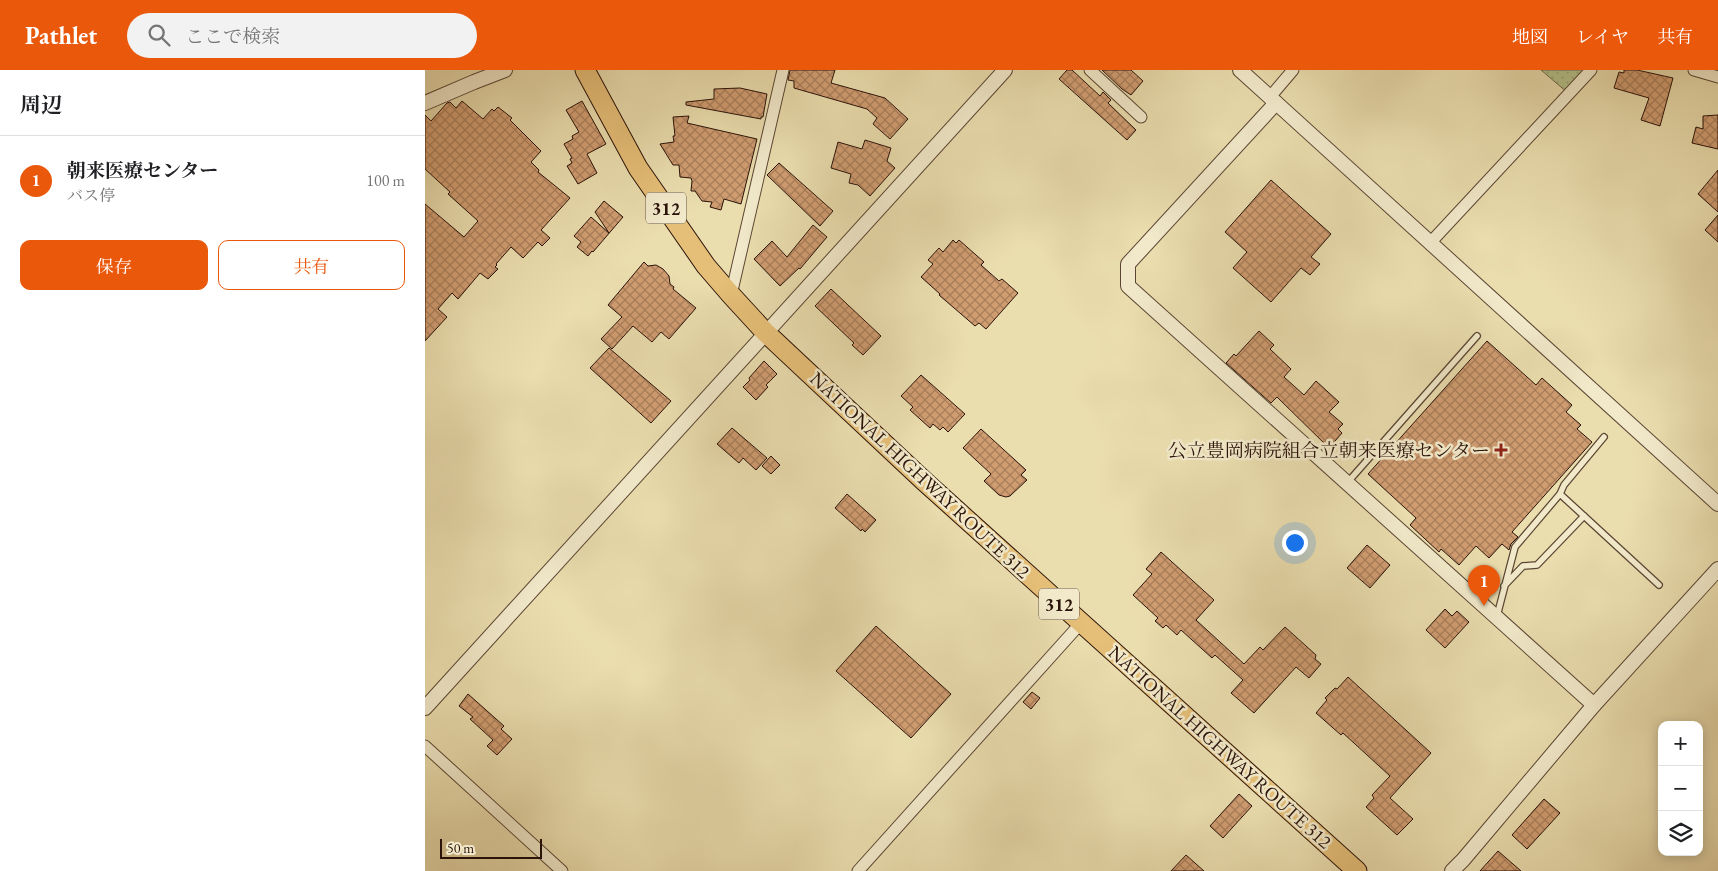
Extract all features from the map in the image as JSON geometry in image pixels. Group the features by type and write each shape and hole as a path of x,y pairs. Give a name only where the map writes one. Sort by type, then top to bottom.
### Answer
{"highway":[{"name":"NATIONAL HIGHWAY ROUTE 312","path":"585,70 638,168 706,266 765,332 924,481 1357,871"}],"street":[{"path":"425,103 505,70"},
{"path":"731,295 783,70"},
{"path":"425,708 1005,70"},
{"path":"1089,70 1141,117"},
{"path":"1239,70 1718,504"},
{"path":"1293,70 1273,100 1128,264 1127,286 1594,705"},
{"path":"1430,243 1591,70"},
{"path":"1694,70 1718,77"},
{"path":"1452,871 1594,705 1718,569"},
{"path":"857,871 1081,623"},
{"path":"425,746 562,871"}],"lane":[{"path":"1347,483 1477,336"},
{"path":"1496,618 1515,547 1560,494 1564,485 1604,437"},
{"path":"1560,494 1659,585"},
{"path":"1504,586 1523,566 1537,565 1584,516"}],"green space":[{"path":"1541,70 1590,70 1568,93"}],"building":[{"path":"790,70 835,70 831,83 885,98 908,119 890,139 873,124 877,118 867,109 794,88 794,81 788,80"},
{"path":"1067,70 1072,70 1100,96 1103,92 1111,100 1108,103 1136,130 1127,140 1059,79"},
{"path":"1102,70 1131,70 1143,81 1131,95"},
{"path":"1624,70 1637,70 1673,78 1660,126 1641,120 1649,98 1614,88 1619,72 1624,73"},
{"path":"740,88 767,94 761,119 686,105 686,102 714,99 714,89"},
{"path":"462,101 483,119 492,109 494,111 498,107 512,118 510,120 541,151 531,162 539,170 538,172 570,198 541,230 550,238 542,246 538,242 523,258 511,247 496,264 495,267 498,269 488,279 480,273 458,299 452,293 438,309 447,317 425,341 425,204 464,237 478,221 448,194 450,192 425,169 425,115 431,121 447,103 450,102 456,108"},
{"path":"582,101 606,144 587,154 597,173 578,184 567,166 572,163 570,159 572,158 564,144 573,139 572,136 579,132 566,110"},
{"path":"1718,115 1718,149 1692,143 1696,127 1703,129 1703,116"},
{"path":"689,116 687,123 757,139 741,204 724,199 721,210 710,207 712,202 702,201 695,191 691,191 691,178 680,177 679,165 673,165 660,144 674,142 673,117"},
{"path":"865,140 891,148 887,161 895,168 870,196 858,185 849,183 851,174 831,168 838,142 862,149"},
{"path":"779,163 833,211 820,226 767,175"},
{"path":"1718,170 1718,212 1698,194"},
{"path":"1271,180 1331,234 1311,257 1320,264 1310,275 1301,268 1271,302 1233,268 1247,252 1225,232"},
{"path":"604,201 623,217 593,252 588,256 577,247 581,242 574,236 591,217 609,233 595,212"},
{"path":"1718,215 1718,242 1705,230"},
{"path":"813,225 827,237 800,269 780,286 754,259 772,241 787,257"},
{"path":"953,240 956,243 959,240 984,262 981,265 999,281 1002,279 1018,293 986,329 979,323 975,326 921,277 933,264 928,260 939,248 943,252"},
{"path":"644,262 648,266 656,265 663,269 669,276 670,284 674,287 673,289 696,308 669,339 661,332 652,342 633,326 612,349 601,339 622,317 608,305"},
{"path":"831,289 881,336 863,355 852,345 854,343 815,306"},
{"path":"1259,331 1274,345 1270,349 1291,369 1284,377 1304,395 1316,381 1339,402 1329,412 1343,424 1338,429 1342,433 1329,448 1277,397 1271,403 1226,363 1234,354 1236,356"},
{"path":"1487,341 1536,385 1542,378 1572,405 1566,412 1581,425 1577,429 1592,442 1512,532 1518,537 1511,544 1509,550 1502,544 1489,558 1476,546 1459,565 1441,549 1439,552 1410,525 1416,518 1368,474"},
{"path":"609,348 671,401 651,423 590,368"},
{"path":"764,361 777,374 766,385 768,387 756,400 743,387"},
{"path":"921,375 965,414 948,432 943,427 940,430 933,424 930,428 910,410 913,407 901,396"},
{"path":"732,428 767,458 756,470 743,458 739,463 717,444"},
{"path":"981,429 1026,470 1021,475 1027,480 1010,496 999,495 984,481 991,474 963,448"},
{"path":"771,456 780,465 771,474 762,466"},
{"path":"847,494 876,520 865,532 862,529 861,531 835,508"},
{"path":"1367,545 1390,565 1370,588 1347,568"},
{"path":"1161,552 1214,600 1196,620 1244,664 1260,647 1263,650 1285,627 1316,655 1315,659 1321,664 1309,678 1296,667 1254,713 1231,693 1243,680 1215,655 1212,658 1181,630 1177,635 1166,625 1163,628 1155,621 1158,618 1133,595 1152,574 1146,569"},
{"path":"1445,609 1452,616 1457,611 1469,622 1445,648 1426,630"},
{"path":"876,626 951,694 911,738 836,671"},
{"path":"1348,677 1431,753 1390,798 1413,819 1397,835 1366,807 1374,798 1372,795 1390,776 1343,733 1341,735 1316,713 1327,700 1325,698"},
{"path":"1032,692 1040,698 1031,709 1023,702"},
{"path":"468,694 504,726 501,729 512,739 497,755 487,746 493,740 470,719 473,717 459,706"},
{"path":"1239,794 1252,806 1223,838 1210,826"},
{"path":"1544,799 1560,813 1527,849 1512,835"},
{"path":"1498,851 1521,871 1480,871"},
{"path":"1186,855 1204,871 1171,871"}],"place":[{"name":"公立豊岡病院組合立朝来医療センター","path":"1501,450"},
{"name":"朝来医療センター","path":"1484,606"}]}
